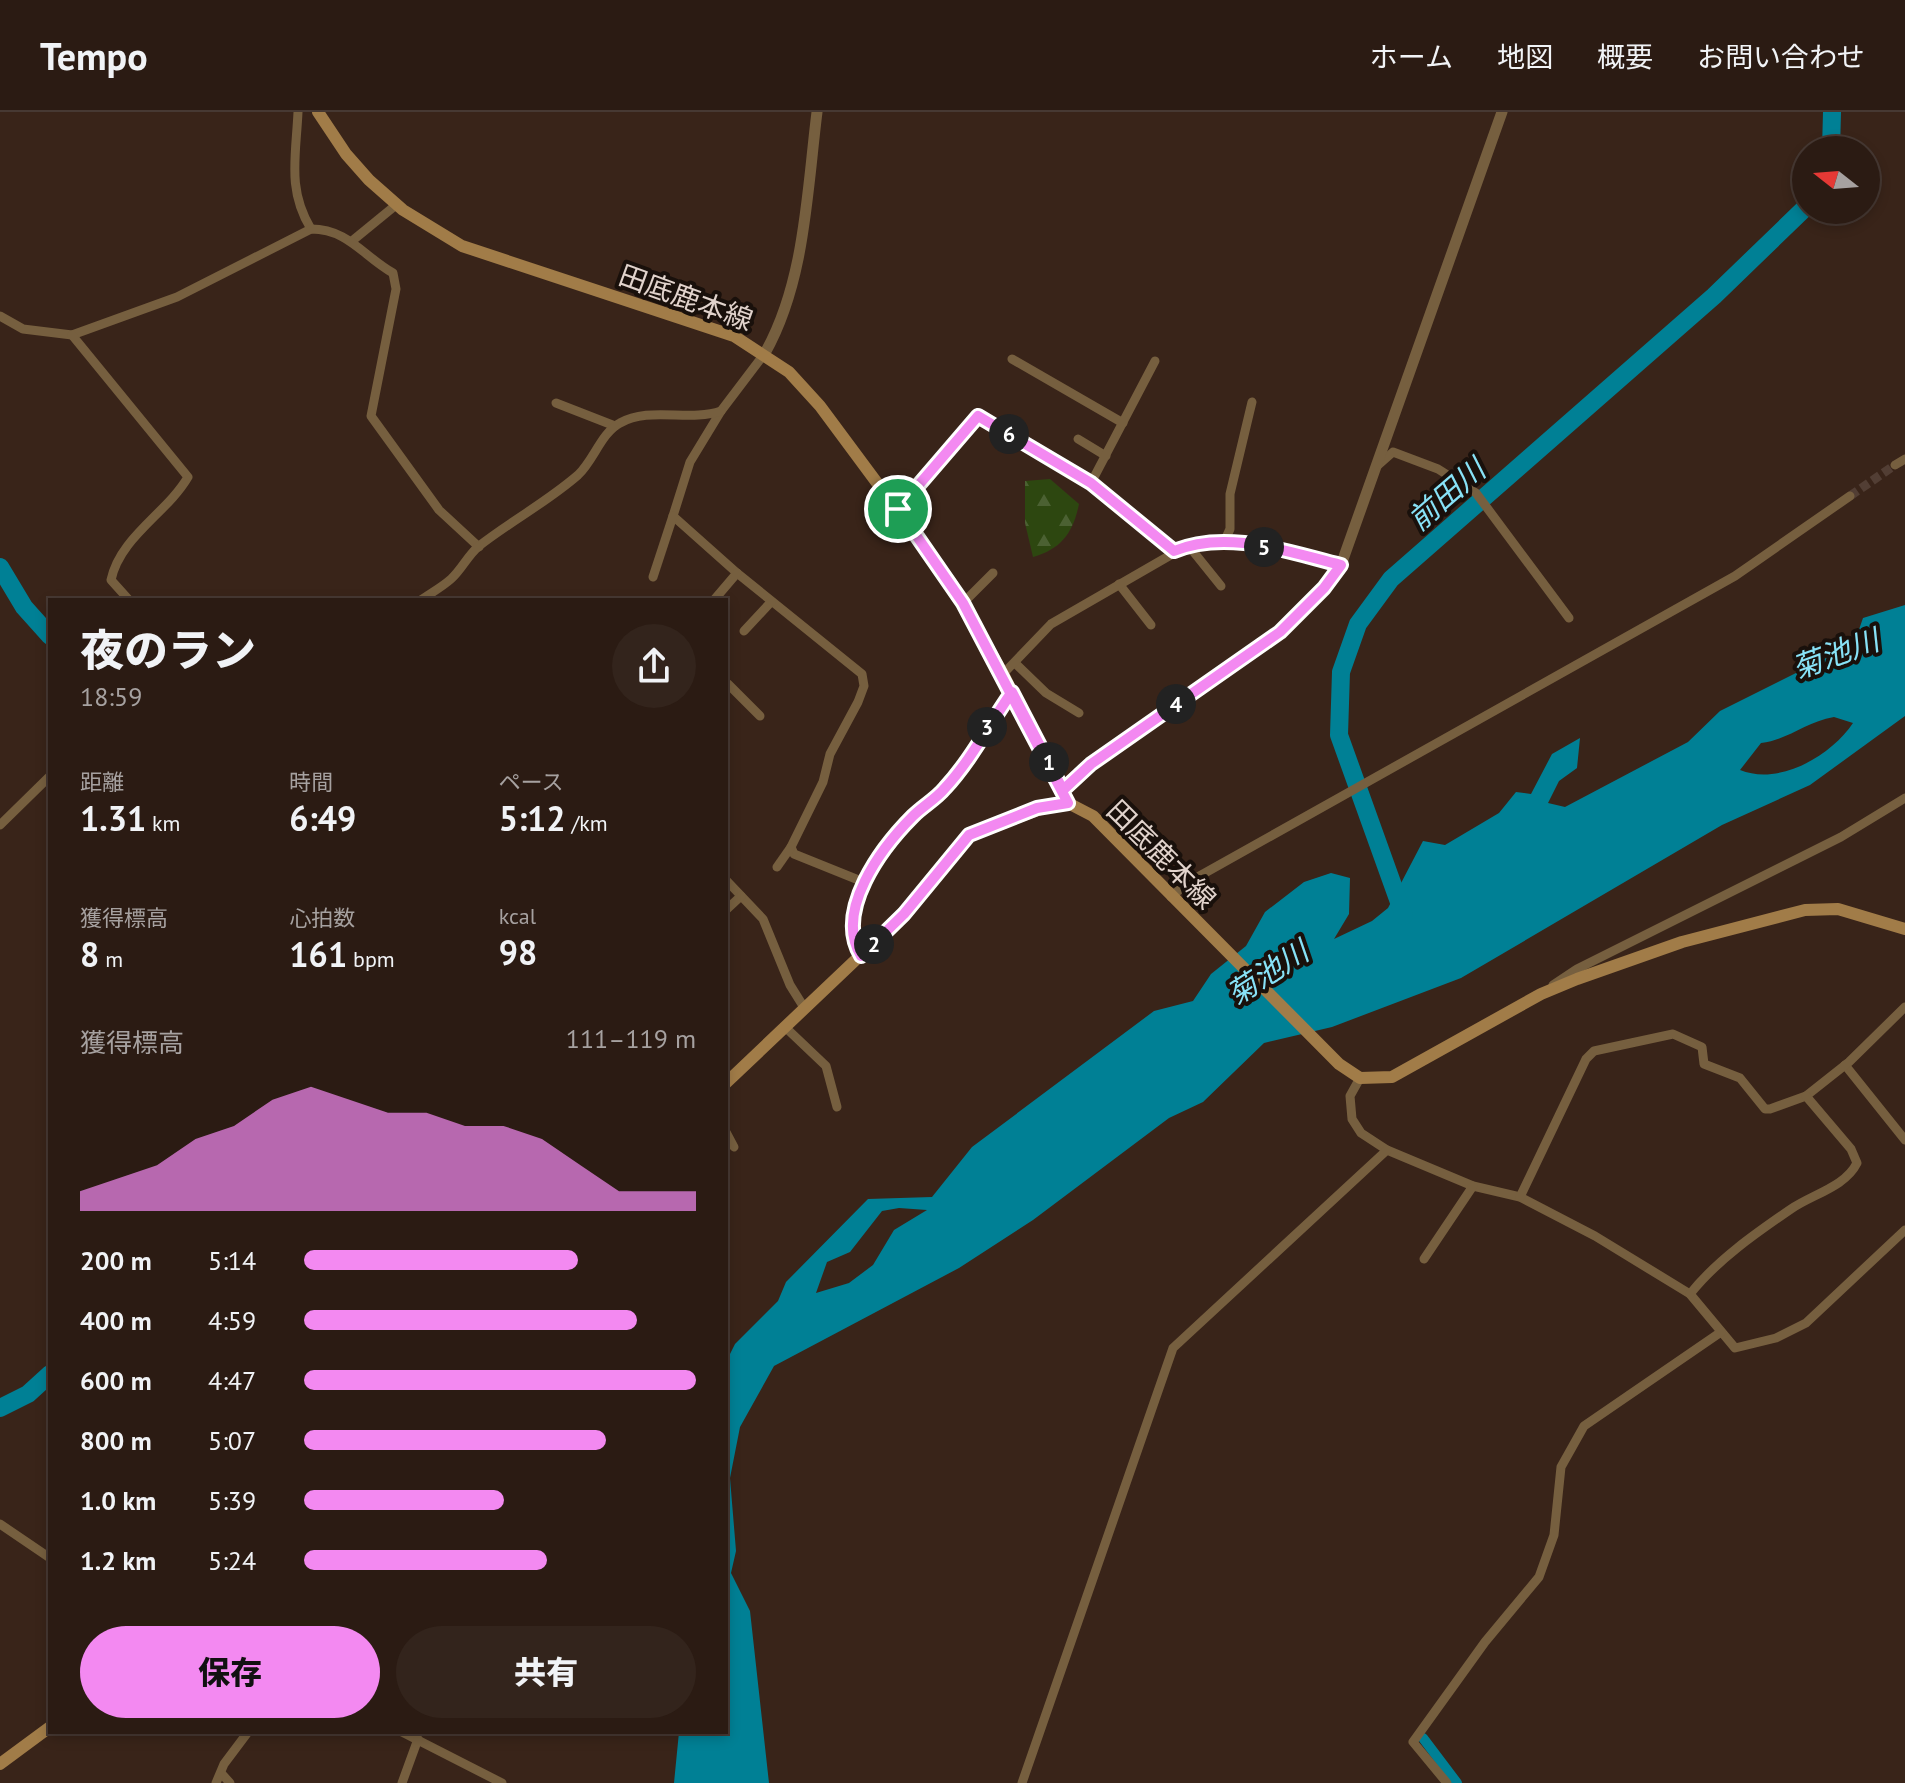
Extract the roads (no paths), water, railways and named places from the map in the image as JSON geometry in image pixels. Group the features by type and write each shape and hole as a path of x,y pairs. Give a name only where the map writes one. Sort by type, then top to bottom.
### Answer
{"main road":[{"name":"田底鹿本線","path":"318,112 346,154 396,205 462,246 710,327 765,353 789,372 820,406 898,509 963,603 1003,674 1068,803 1093,816 1339,1064 1360,1078"},
{"path":"728,1081 904,914 969,835 1037,808 1068,803"},
{"path":"1360,1078 1384,1078 1406,1072 1541,994 1682,942 1805,910 1838,909 1905,929"},
{"path":"0,1764 48,1728"}],"street":[{"path":"298,112 295,187 298,206 311,229"},
{"path":"653,577 690,462 784,320 808,199 817,112"},
{"path":"1063,790 1091,764 1280,632 1324,588 1341,565 1504,114"},
{"path":"352,241 396,205"},
{"path":"0,316 23,329 72,335 177,297 311,229 330,229 352,241 393,273 396,289 371,416 439,510 479,547"},
{"path":"72,335 188,477 136,537 113,571 111,580 127,598"},
{"path":"1012,359 1123,423"},
{"path":"1091,483 1155,361"},
{"path":"1224,542 1230,529 1230,494 1252,402"},
{"path":"556,403 615,426"},
{"path":"424,598 451,579 479,547 529,514 577,475 593,460 615,426 634,416 705,416 721,411"},
{"path":"898,509 978,416 1091,483 1174,551"},
{"path":"1078,439 1106,456"},
{"path":"1376,467 1393,452 1465,483 1569,618"},
{"path":"1895,465 1905,459"},
{"path":"1171,897 1187,883 1735,576 1850,496"},
{"path":"673,516 771,602 862,674 864,686 846,731 830,754 823,782 791,847 777,867"},
{"path":"1003,674 1016,664 1051,624 1188,545 1224,542 1288,550 1341,565"},
{"path":"1188,545 1221,586"},
{"path":"716,598 737,573"},
{"path":"963,603 993,573"},
{"path":"1119,584 1151,625"},
{"path":"744,631 771,602"},
{"path":"1016,664 1046,693 1079,713"},
{"path":"728,684 760,716"},
{"path":"861,956 851,933 853,914 866,883 895,835 945,789 1012,692"},
{"path":"0,825 48,778"},
{"path":"1541,994 1577,969 1841,837 1905,798"},
{"path":"791,847 794,854 866,883"},
{"path":"728,882 763,919 790,985 805,1009"},
{"path":"728,908 741,896"},
{"path":"1520,1197 1594,1051 1673,1034 1702,1047 1704,1064 1740,1078 1765,1109 1806,1096 1845,1065 1905,1007"},
{"path":"785,1027 826,1066 837,1107"},
{"path":"1845,1065 1905,1140"},
{"path":"1360,1078 1350,1096 1352,1119 1361,1133 1387,1150 1473,1186 1520,1197 1595,1236 1690,1294 1735,1348 1776,1338 1806,1323 1905,1230"},
{"path":"1690,1294 1719,1264 1783,1215 1851,1176 1857,1163 1851,1149 1806,1096"},
{"path":"728,1136 734,1147"},
{"path":"1022,1783 1173,1348 1387,1150"},
{"path":"1424,1259 1473,1186"},
{"path":"1447,1783 1413,1742 1485,1642 1539,1577 1554,1535 1561,1467 1584,1426 1721,1332"},
{"path":"0,1524 48,1557"},
{"path":"216,1783 247,1734"},
{"path":"407,1734 502,1783"},
{"path":"402,1783 418,1739"},
{"path":"221,1773 230,1783"}],"water":[{"name":"菊池川","path":"1905,605 1905,716 1810,785 1722,825 1461,978 1332,1027 1264,1043 1203,1102 1169,1118 1033,1220 959,1268 774,1366 740,1427 730,1478 736,1551 731,1573 750,1611 769,1783 674,1783 679,1734 728,1734 728,1358 735,1344 778,1301 786,1282 868,1199 932,1197 972,1147 1154,1011 1193,1001 1211,974 1246,946 1265,912 1304,882 1331,873 1350,878 1349,914 1334,939 1372,921 1388,908 1423,841 1445,845 1499,813 1516,792 1531,794 1552,754 1580,738 1577,768 1559,781 1548,803 1565,807 1688,742 1720,711 1854,644 1863,618","holes":["1834,717 1853,723 1832,747 1803,765 1771,774 1740,770 1761,743","899,1208 927,1210 894,1230 873,1265 849,1283 816,1293 827,1262 850,1252 882,1211"]}],"waterway":[{"name":"前田川","path":"1831,136 1832,112"},
{"name":"前田川","path":"1404,916 1339,735 1341,672 1358,624 1391,579 1714,296 1792,221"},
{"path":"0,567 24,607 48,634"},
{"path":"0,1408 28,1394 48,1376"},
{"path":"1423,1738 1457,1783"}],"tunnel":[{"path":"1850,496 1895,465"}]}
